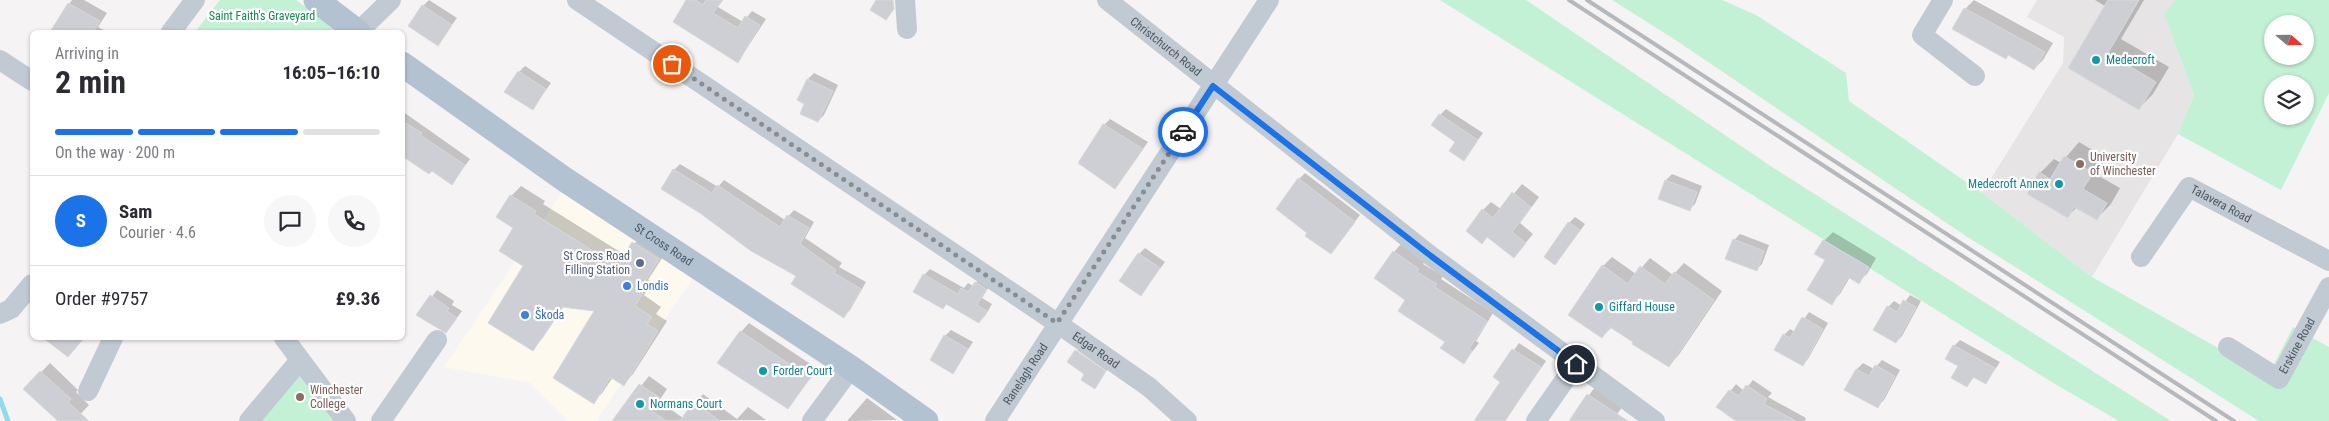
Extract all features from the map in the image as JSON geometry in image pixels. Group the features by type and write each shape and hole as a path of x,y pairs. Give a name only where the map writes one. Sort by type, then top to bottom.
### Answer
{"main road":[{"path":"316,0 355,30"},
{"name":"St Cross Road","path":"405,66 564,179 851,368 926,421"}],"street":[{"path":"172,30 195,0"},
{"path":"360,30 392,0"},
{"name":"Edgar Road","path":"577,0 1057,323 1149,388 1187,421"},
{"path":"905,0 907,29"},
{"name":"Christchurch Road","path":"1107,0 1213,86 1431,256 1655,421"},
{"name":"Ranelagh Road","path":"995,421 1269,0"},
{"path":"1943,0 1922,36 1975,76"},
{"path":"0,60 30,80"},
{"name":"Talavera Road","path":"2141,257 2189,187 2329,261"},
{"path":"0,314 11,310 30,286"},
{"name":"Erskine Road","path":"2228,347 2279,378 2329,287"},
{"path":"88,392 112,340"},
{"path":"285,340 346,421"},
{"path":"381,421 437,340"},
{"path":"249,421 300,360"},
{"path":"1536,421 1576,364"},
{"path":"812,421 851,368"}],"shaded area":[{"name":"University of Winchester","path":"2037,0 2175,0 2164,14 2194,95 2178,134 2092,277 1982,193 2063,63 2064,37 2027,17"},
{"path":"562,192 693,278 596,421 568,421 530,383 444,367"}],"green space":[{"name":"Saint Faith's Graveyard","path":"220,0 296,0 336,30 197,30"},
{"path":"1440,0 1526,0 1772,167 2171,421 2119,421 2055,384"},
{"path":"1612,0 1722,0 1756,15 1846,73 1849,101 1982,193 2092,277 2268,376 2293,327 2329,347 2329,421 2259,421 1963,234 1674,39"},
{"path":"2175,0 2329,0 2329,93 2314,123 2314,75 2264,75 2264,125 2313,125 2281,190 2178,134 2194,95 2164,14"},
{"name":"Winchester College","path":"301,372 335,421 260,421"}],"building":[{"path":"686,0 695,0 703,5 706,0 722,0 713,13 738,28 745,16 760,25 738,63 673,22"},
{"path":"876,0 893,0 894,9 886,20 870,10"},
{"name":"Medecroft","path":"2108,0 2139,0 2108,53 2156,82 2139,110 2068,68"},
{"path":"68,3 100,21 94,30 51,30"},
{"path":"422,5 452,25 438,46 408,26"},
{"path":"1964,8 2045,52 2034,70 2008,55 2006,59 1952,29"},
{"path":"518,71 546,89 533,110 504,92"},
{"path":"807,79 833,91 818,122 800,114 804,104 797,100"},
{"path":"1439,114 1478,140 1464,161 1449,151 1455,142 1431,125"},
{"path":"405,123 465,165 452,185 432,171 429,174 405,158"},
{"path":"1103,124 1143,149 1115,189 1078,163"},
{"name":"Medecroft Annex","path":"2064,156 2093,173 2083,189 2107,203 2097,220 2074,207 2068,218 2027,194 2039,172 2050,179"},
{"path":"673,169 712,193 717,185 780,227 787,215 809,228 800,244 836,270 834,273 861,289 844,318 791,284 796,276 751,251 700,213 661,189"},
{"path":"1298,178 1355,222 1331,254 1305,236 1307,233 1276,209"},
{"path":"1665,180 1697,192 1690,211 1658,199"},
{"path":"1512,192 1531,207 1512,232 1526,243 1514,258 1487,237 1482,244 1466,231 1482,209 1493,218"},
{"name":"Škoda","path":"510,195 536,211 534,214 617,266 632,242 659,259 639,290 643,293 635,306 652,317 647,324 658,331 624,386 610,377 594,404 553,378 594,311 562,307 533,351 488,323 523,266 499,251 513,228 496,217"},
{"path":"1568,222 1580,230 1555,265 1544,257"},
{"path":"1733,239 1764,251 1757,271 1725,259"},
{"path":"1823,240 1869,267 1859,284 1848,277 1832,305 1807,290 1825,260 1814,254"},
{"path":"1393,251 1419,269 1417,272 1437,284 1435,287 1487,321 1469,349 1472,351 1464,364 1440,348 1445,342 1398,311 1405,300 1374,278"},
{"path":"1138,253 1160,268 1141,296 1119,281"},
{"path":"1602,265 1628,284 1640,266 1665,284 1674,272 1714,300 1669,367 1632,344 1633,342 1610,327 1602,338 1568,315"},
{"path":"923,274 958,294 961,288 968,292 975,282 986,289 977,305 987,311 979,323 946,304 943,309 913,292"},
{"path":"430,295 449,308 447,311 457,318 446,333 416,315"},
{"path":"1903,300 1916,307 1896,343 1873,330 1887,306 1897,312"},
{"path":"1802,317 1823,329 1803,366 1774,350 1783,334 1790,338"},
{"name":"Forder Court","path":"740,331 810,378 788,409 717,363"},
{"path":"944,335 968,349 953,374 930,360"},
{"path":"46,340 82,340 68,357"},
{"path":"1953,345 1995,368 1986,384 1973,377 1967,387 1951,378 1958,366 1945,359"},
{"path":"1512,349 1541,367 1505,421 1474,421 1500,382 1493,377"},
{"path":"1075,350 1106,371 1095,389 1081,380 1084,374 1067,362"},
{"path":"1875,365 1895,376 1878,408 1844,390 1856,369 1869,376"},
{"path":"40,371 71,399 68,402 89,421 58,421 23,389"},
{"name":"Normans Court","path":"639,384 660,398 651,410 666,421 612,421"},
{"path":"1746,385 1767,399 1764,404 1796,421 1736,421 1716,407 1729,390 1739,396"},
{"path":"1587,394 1628,421 1569,421"},
{"name":"Normans Court","path":"693,402 720,421 680,421"}],"waterway":[{"path":"0,399 8,421"}],"railway":[{"path":"1569,0 2216,421"},
{"path":"1587,0 2234,421"}],"way so far":[{"path":"672,64 1057,323 1183,132"}],"place":[{"name":"Medecroft","path":"2096,60"},
{"name":"University of Winchester","path":"2080,164"},
{"name":"Medecroft Annex","path":"2059,184"},
{"name":"St Cross Road Filling Station","path":"640,263"},
{"name":"Londis","path":"627,286"},
{"name":"Giffard House","path":"1599,307"},
{"name":"Škoda","path":"525,315"},
{"name":"Forder Court","path":"763,371"},
{"name":"Winchester College","path":"300,397"},
{"name":"Normans Court","path":"640,404"}],"route":[{"path":"1183,132 1213,86 1431,256 1576,364"}]}
